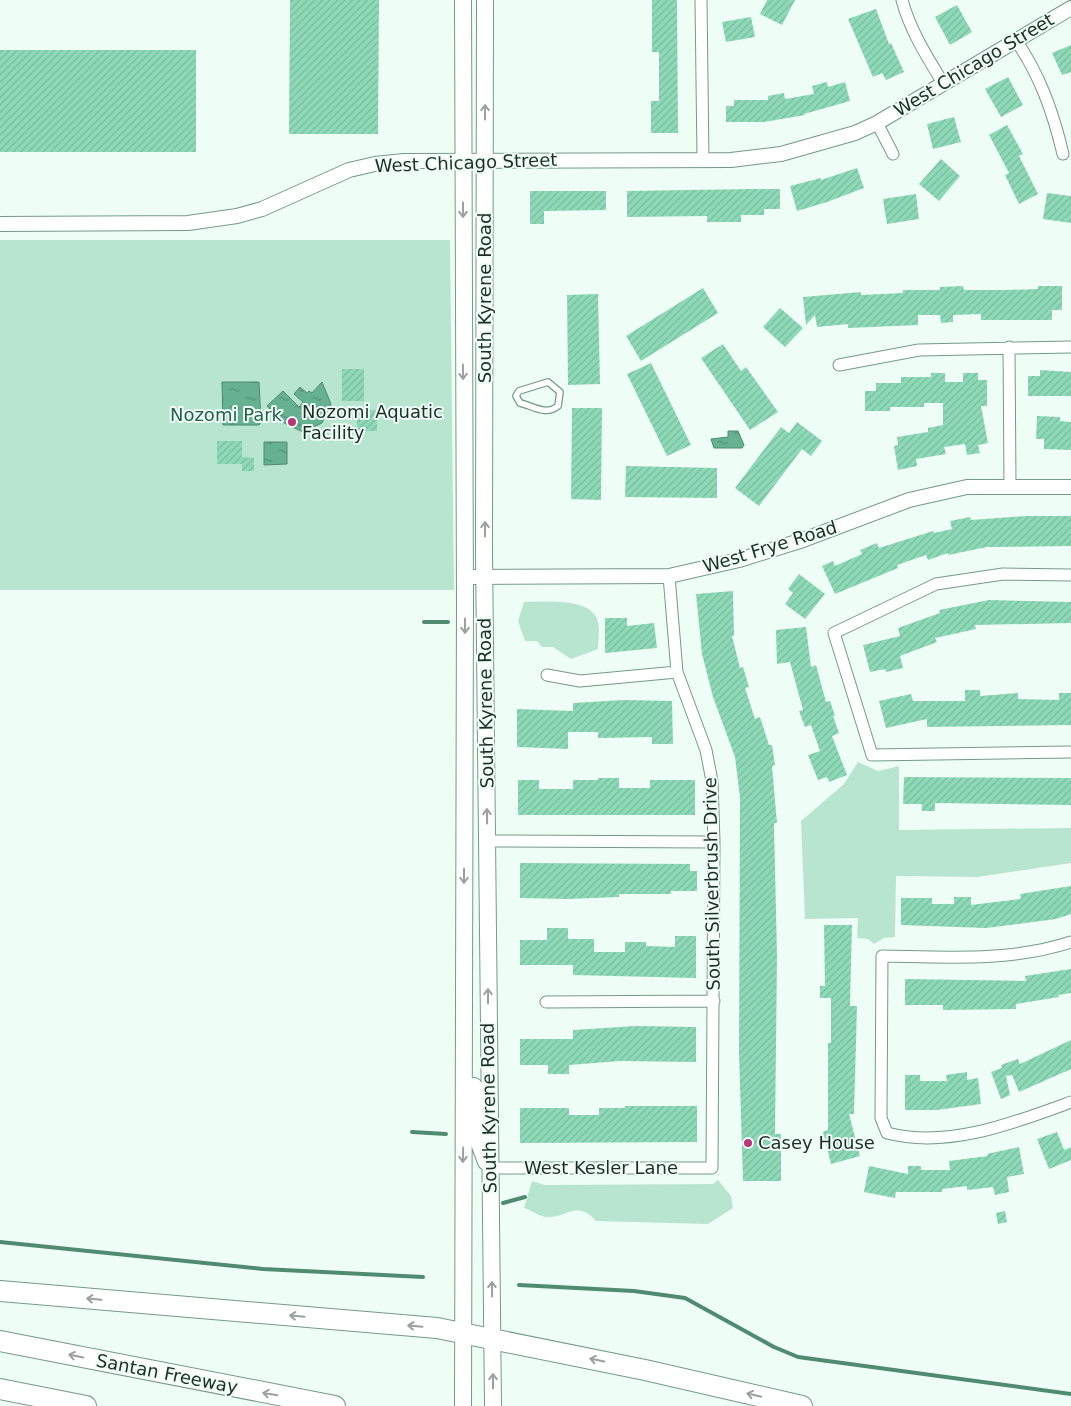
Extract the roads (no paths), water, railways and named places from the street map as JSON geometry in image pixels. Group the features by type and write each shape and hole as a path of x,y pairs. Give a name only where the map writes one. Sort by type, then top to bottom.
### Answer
{"highway":[{"path":"0,1291 423,1326 463,1332 493,1347 802,1406"},
{"name":"Santan Freeway","path":"0,1341 335,1406"},
{"path":"0,1389 86,1406"}],"main road":[{"name":"South Kyrene Road","path":"463,0 463,1406"},
{"name":"South Kyrene Road","path":"485,0 485,578 489,1168 493,1406"},
{"path":"464,1036 474,1053 476,1136 489,1168"}],"street":[{"path":"701,0 703,160"},
{"path":"902,0 921,47 943,83"},
{"name":"West Chicago Street","path":"0,224 188,223 208,221 262,209 332,176 356,168 404,161 731,160 782,154 833,141 876,123 1071,8"},
{"path":"1016,39 1035,71 1050,102 1063,154"},
{"name":"West Chicago Street","path":"876,123 893,154"},
{"path":"1009,347 1010,485"},
{"path":"839,365 919,350 1071,347"},
{"name":"West Frye Road","path":"464,577 669,576 749,557 803,540 909,500 967,486 1071,487"},
{"path":"1071,575 1003,574 936,584 834,633 872,755 1071,752"},
{"name":"South Silverbrush Drive","path":"669,576 677,672 706,750 712,781 714,842 712,1168"},
{"path":"547,675 580,681 677,672"},
{"path":"487,840 714,842"},
{"path":"1071,942 1047,950 970,958 882,956 881,1118 887,1133 904,1138 966,1134 1008,1124 1071,1102"},
{"path":"546,1002 714,1001"},
{"name":"West Kesler Lane","path":"489,1168 712,1168"}],"lane":[{"path":"548,382 560,392 558,406 553,410 541,411 533,406 520,403 516,396 519,391 548,382"}],"water":[{"path":"222,382 259,382 261,422 259,425 223,425"},
{"path":"322,382 331,404 322,423 303,432 284,423 267,406 283,391 299,407 303,402 294,394 300,387 307,393 309,391 312,393"},
{"path":"728,431 738,431 744,445 742,448 714,448 711,439 728,437"},
{"path":"264,442 287,442 287,464 264,465"}],"waterway":[{"path":"424,622 448,622"},
{"path":"412,1132 446,1134"},
{"path":"503,1203 525,1197"},
{"path":"0,1242 263,1269 423,1277"},
{"path":"519,1285 634,1291 685,1298 774,1347 798,1357 1071,1394"}],"place":[{"name":"Nozomi Aquatic Facility","path":"292,422"},
{"name":"Casey House","path":"748,1143"}],"park label":[{"name":"Nozomi Park","path":"226,415"}]}
